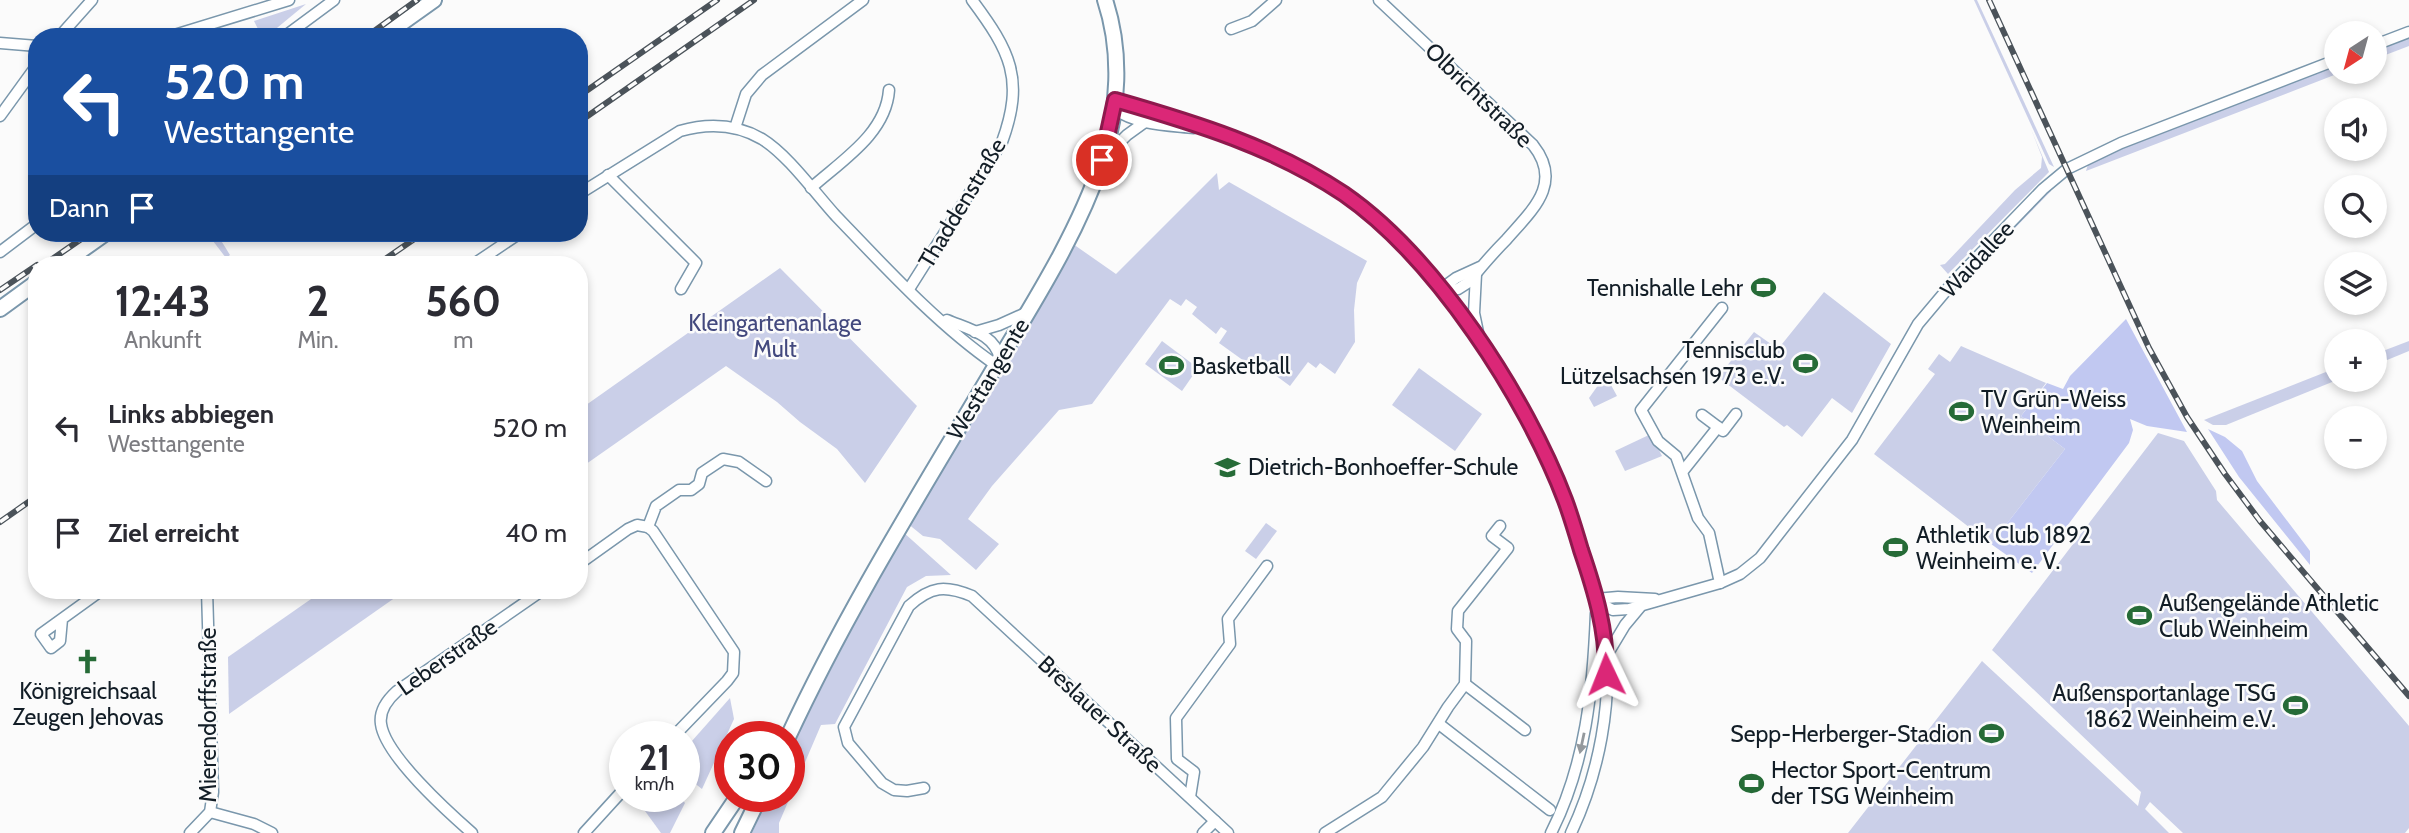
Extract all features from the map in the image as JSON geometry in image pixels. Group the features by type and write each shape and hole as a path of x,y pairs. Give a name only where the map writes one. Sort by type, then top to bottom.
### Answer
{"main road":[{"path":"395,28 434,0"},
{"name":"Westtangente","path":"795,721 884,555 1028,312 1068,239 1102,160 1114,104 1116,55 1111,16 1105,0"},
{"path":"73,256 93,242"},
{"path":"0,309 28,289"},
{"path":"789,721 809,692"},
{"path":"713,833 727,812"},
{"path":"742,833 753,812"},
{"path":"750,833 756,812"}],"street":[{"path":"67,28 92,0"},
{"path":"197,28 289,0"},
{"path":"735,128 746,94 762,75 863,0"},
{"name":"Thaddenstraße","path":"909,289 1002,142 1010,115 1013,78 1005,48 972,0"},
{"path":"1231,29 1252,21 1276,0"},
{"name":"Olbrichtstraße","path":"1379,0 1533,145 1543,161 1546,183 1534,209 1478,270 1456,278 1442,290"},
{"path":"295,28 327,2"},
{"path":"2387,40 2409,32"},
{"path":"0,43 28,45"},
{"name":"Waidallee","path":"1596,600 1612,610 1641,606 1720,583 1740,574 1760,558 1852,440 1918,324 1955,280 2058,176 2080,161 2121,143 2324,65"},
{"path":"0,116 28,77"},
{"path":"811,188 871,133 886,108 889,90"},
{"path":"1114,104 1128,118 1206,129"},
{"path":"1114,104 1175,117 1250,143 1291,162 1346,196 1395,237 1442,290 1479,341 1523,410 1564,498 1605,635 1607,656 1604,715 1592,782 1571,833"},
{"path":"1102,160 1127,135 1145,122"},
{"path":"588,188 680,131 708,126 735,128 763,140 909,289 981,354 998,362"},
{"path":"608,176 696,263 681,289"},
{"path":"0,253 28,232"},
{"path":"486,256 507,242"},
{"path":"1478,270 1474,313 1479,341"},
{"path":"1720,583 1709,533 1698,518 1683,471 1676,456 1658,441 1641,410 1722,308"},
{"path":"975,332 1028,312"},
{"path":"940,317 975,332 995,345 998,362"},
{"path":"1702,415 1723,431 1736,414"},
{"path":"1683,471 1718,427"},
{"path":"648,527 656,506 679,490 691,490 699,484 702,474 723,459 739,462 766,481"},
{"path":"588,558 628,529 637,525 648,527 734,652 733,673 688,721"},
{"path":"1325,833 1382,797 1439,724 1465,684 1466,641 1457,629 1458,611 1508,548 1492,536 1500,526"},
{"path":"1190,797 1194,772 1177,759 1176,718 1230,644 1228,619 1267,566"},
{"name":"Breslauer Straße","path":"924,788 894,790 882,783 848,743 844,727 909,606 935,589 952,588 972,596 1228,833"},
{"path":"62,619 90,599"},
{"name":"Mierendorffstraße","path":"190,833 210,812 212,767 207,599"},
{"name":"Leberstraße","path":"472,833 433,796 389,744 381,724 381,715 386,703 397,691 530,599"},
{"name":"Waidallee","path":"1596,600 1660,599"},
{"path":"1551,833 1575,777 1587,717 1594,655 1596,600"},
{"path":"1607,656 1625,625 1641,606"},
{"path":"1465,684 1525,730"},
{"path":"1439,724 1549,810"},
{"path":"584,833 609,806"},
{"path":"210,812 254,824 272,833"},
{"path":"1203,833 1215,821"}],"green space":[{"path":"1974,0 1977,0 2054,167 2049,164"},
{"path":"306,4 277,28 258,28 254,21"},
{"path":"2409,36 2409,46 2387,54 2387,44"},
{"path":"2324,69 2324,79 2086,171 2089,161"},
{"path":"2031,129 2049,172 1948,274 1940,265 1945,264 2015,190 2041,168 2042,157"},
{"path":"1217,173 1219,190 1229,182 1367,261 1357,283 1355,342 1335,374 1320,363 1316,368 1308,362 1290,386 1256,361 1251,366 1219,343 1227,331 1221,327 1216,334 1192,314 1197,307 1186,299 1181,306 1170,299 1092,404 1059,410 992,486 968,519 999,544 976,570 940,539 923,536 907,523 1034,316 1073,244 1116,274"},
{"path":"2050,189 2051,191 1934,311 1935,308"},
{"path":"214,242 222,242 230,255 224,256"},
{"name":"Kleingartenanlage Mult","path":"780,268 917,406 865,483 837,449 726,366 588,463 588,404"},
{"name":"Tennisclub Lützelsachsen 1973 e.V.","path":"1824,292 1891,344 1852,413 1832,398 1802,437 1787,425 1784,427 1718,377 1754,332 1778,349"},
{"name":"Basketball","path":"1162,341 1198,368 1182,391 1145,364"},
{"path":"2409,341 2409,351 2387,360 2387,349"},
{"name":"TV Grün-Weiss Weinheim","path":"1961,346 2046,383 2021,416 2065,449 1991,544 1874,454 1935,374 1928,369 1939,354 1950,362"},
{"path":"1419,368 1482,414 1455,451 1392,405"},
{"path":"2324,373 2324,385 2226,425 2213,425 2204,420"},
{"path":"1599,384 1611,385 1617,396 1594,407 1589,398"},
{"path":"2158,433 2184,441 2216,491 2217,500 2409,726 2409,828 2405,833 2183,833 2150,802 2145,809 2169,833 1848,833 1982,661 2138,806 2141,792 1992,650"},
{"path":"1651,434 1662,456 1625,471 1615,451"},
{"path":"1266,523 1277,531 1256,559 1245,551"},
{"path":"903,532 951,575 926,576 907,587 835,724 821,725 805,762 804,721"},
{"path":"311,599 393,599 229,714 228,657"},
{"path":"730,698 734,719 714,721 714,763 702,789 700,787 700,732"},
{"path":"646,812 680,812 670,833 661,833"},
{"path":"761,812 784,812 779,823 779,833 752,833"}],"shaded area":[{"path":"2126,319 2187,432 2147,426 2130,419 2133,430 2129,443 2032,573 1991,544 2065,449 2021,416 2047,383 2063,389 2070,376"},
{"path":"2208,429 2225,437 2242,451 2257,481 2310,551 2310,565 2239,477"}],"railway":[{"path":"378,28 417,0"},
{"path":"588,90 717,0"},
{"path":"588,116 754,0"},
{"path":"1989,0 2149,348 2187,417 2260,521 2409,696"},
{"path":"57,256 77,242"},
{"path":"390,256 410,242"},
{"path":"0,290 28,271"},
{"path":"0,522 28,502"}],"place":[{"name":"Tennishalle Lehr","path":"1763,288"},
{"name":"Tennisclub Lützelsachsen 1973 e.V.","path":"1805,363"},
{"name":"Basketball","path":"1172,366"},
{"name":"TV Grün-Weiss Weinheim","path":"1961,412"},
{"name":"Dietrich-Bonhoeffer-Schule","path":"1228,467"},
{"name":"Athletik Club 1892 Weinheim e. V.","path":"1896,548"},
{"name":"Außengelände Athletic Club Weinheim","path":"2139,616"},
{"name":"Königreichsaal Zeugen Jehovas","path":"88,661"},
{"name":"Außensportanlage TSG 1862 Weinheim e.V.","path":"2296,706"},
{"name":"Sepp-Herberger-Stadion","path":"1992,734"},
{"name":"Hector Sport-Centrum der TSG Weinheim","path":"1751,783"}],"route":[{"path":"1102,160 1115,100 1250,143 1301,167 1346,196 1395,237 1455,307 1523,410 1564,498 1593,583 1605,635 1606,674"}]}
